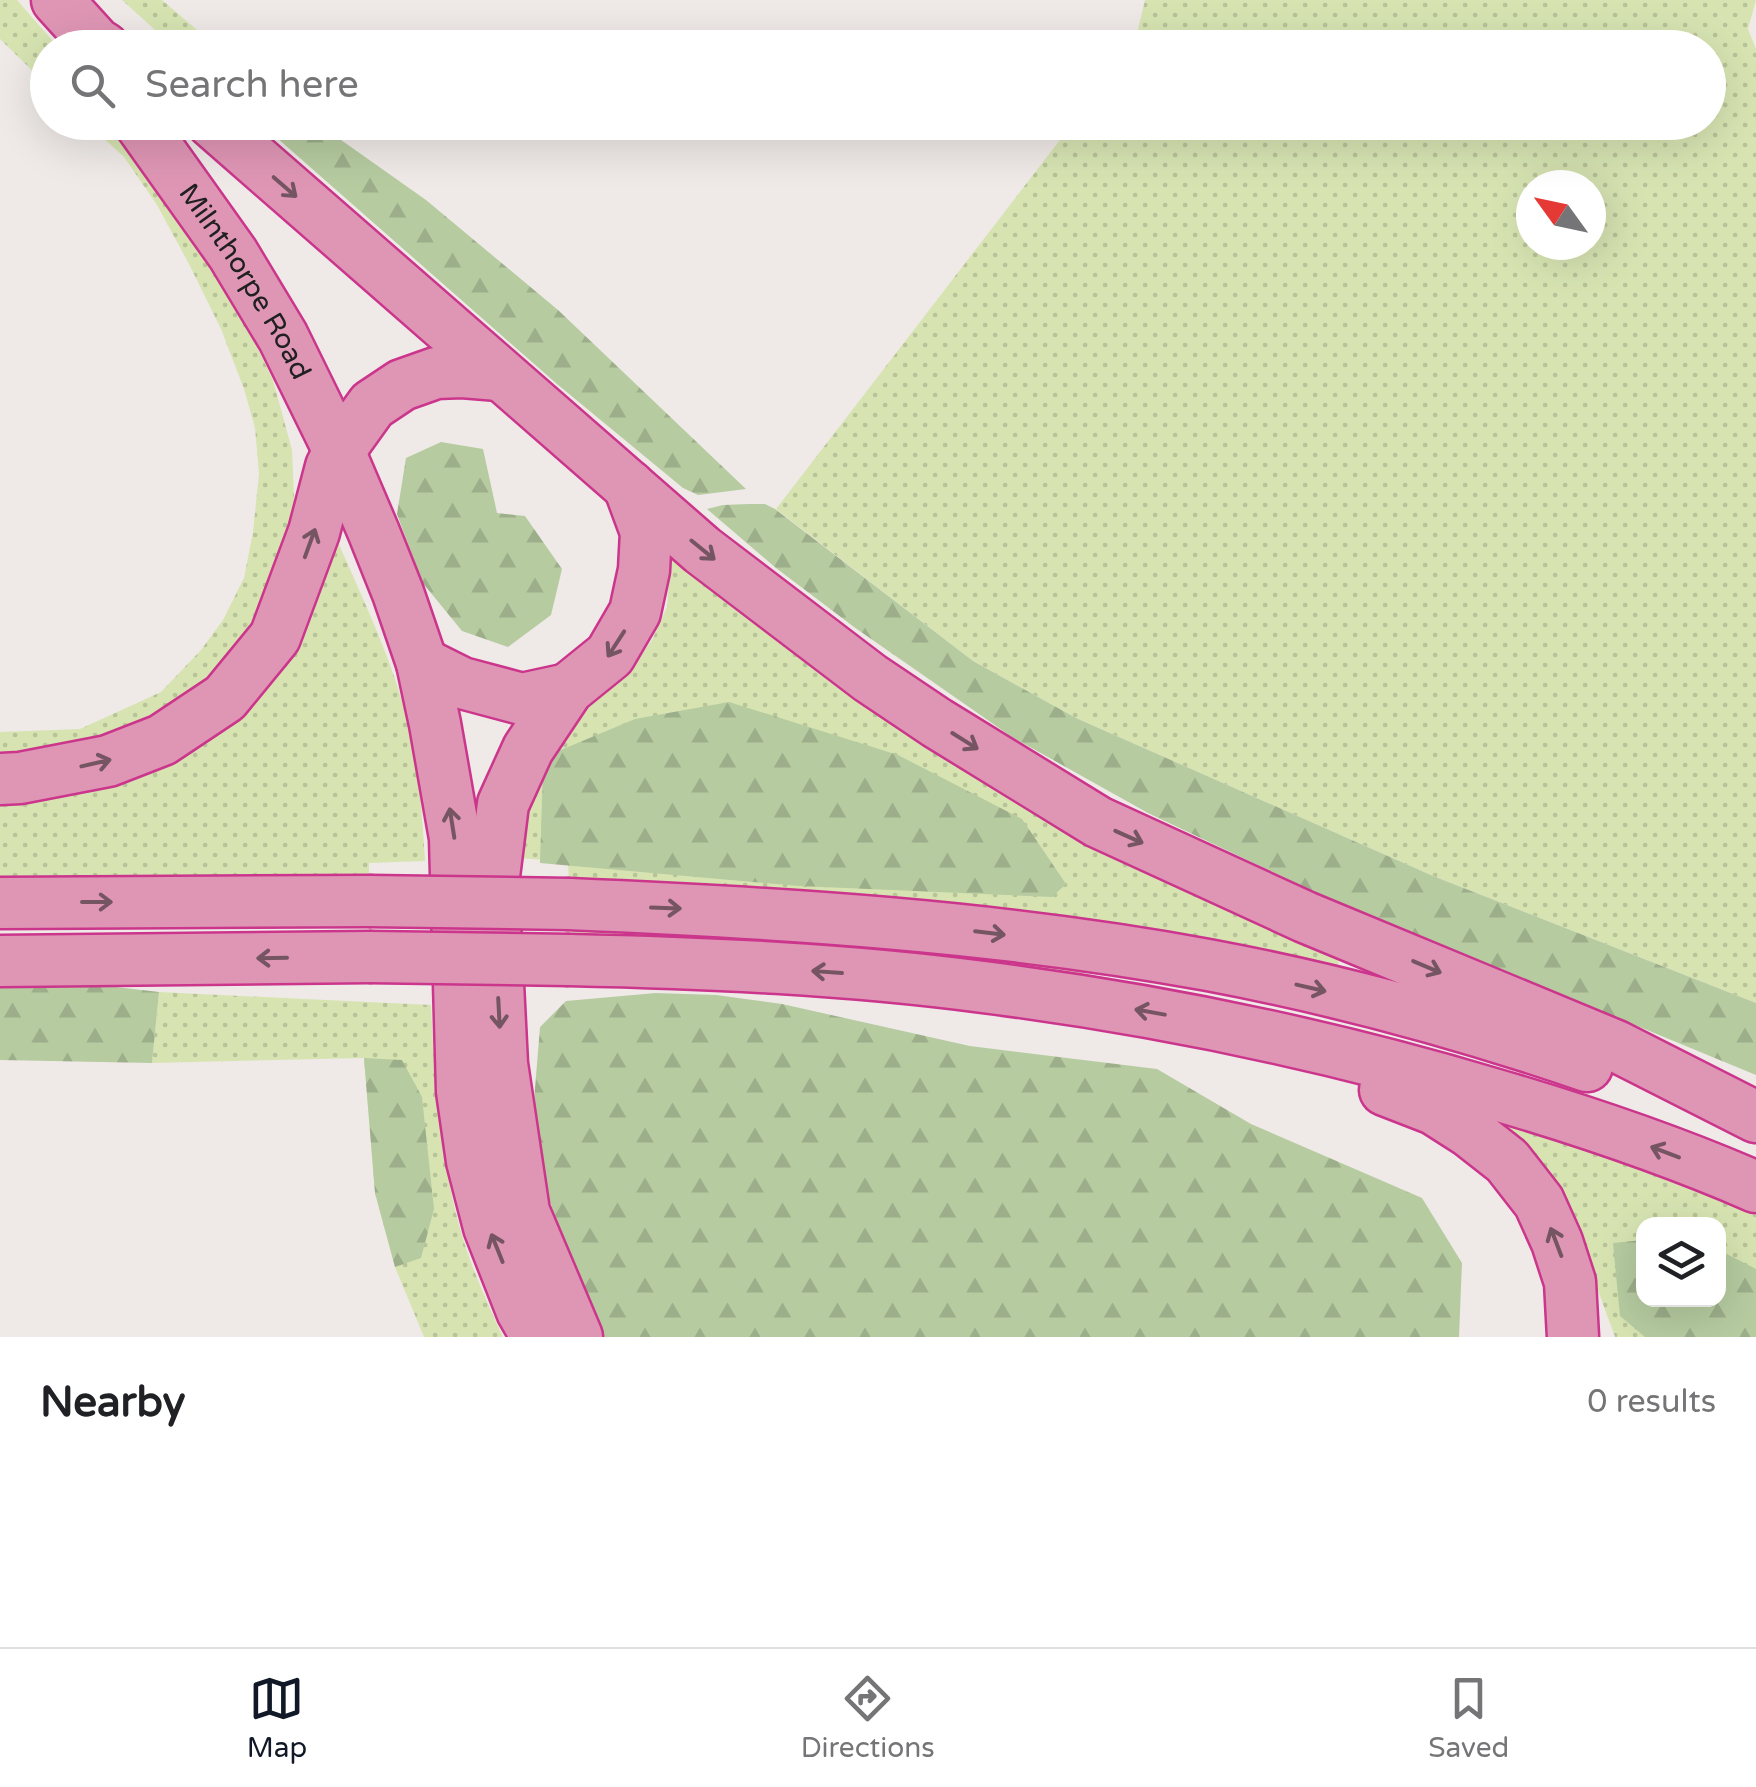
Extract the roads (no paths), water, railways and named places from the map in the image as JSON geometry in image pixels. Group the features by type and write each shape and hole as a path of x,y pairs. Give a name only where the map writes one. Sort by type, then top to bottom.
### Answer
{"highway":[{"path":"57,0 85,30"},
{"name":"Milnthorpe Road","path":"152,140 233,254 284,337 339,451"},
{"path":"232,140 702,550 870,678 1028,781 1098,822 1306,917 1616,1046 1756,1118"},
{"path":"0,779 108,760 162,740 225,698 274,637 314,532 331,468 372,404 402,384 436,373 500,375"},
{"path":"339,451 398,593 422,663 455,838 462,1091 472,1161 489,1227 537,1337"},
{"path":"577,1337 524,1212 502,1064 493,884 504,804 528,749 568,689 610,656 635,612 644,570 646,532 629,486"},
{"path":"422,663 462,683 522,698 568,689"},
{"path":"0,903 369,900 569,904 762,912 1007,935 1208,965 1441,1020 1583,1064 1756,1128"},
{"path":"0,961 369,957 700,963 981,986 1202,1021 1416,1072 1628,1137 1756,1187"},
{"path":"1202,1021 1434,1108 1507,1161 1539,1202 1557,1242 1570,1282 1573,1337"}]}
